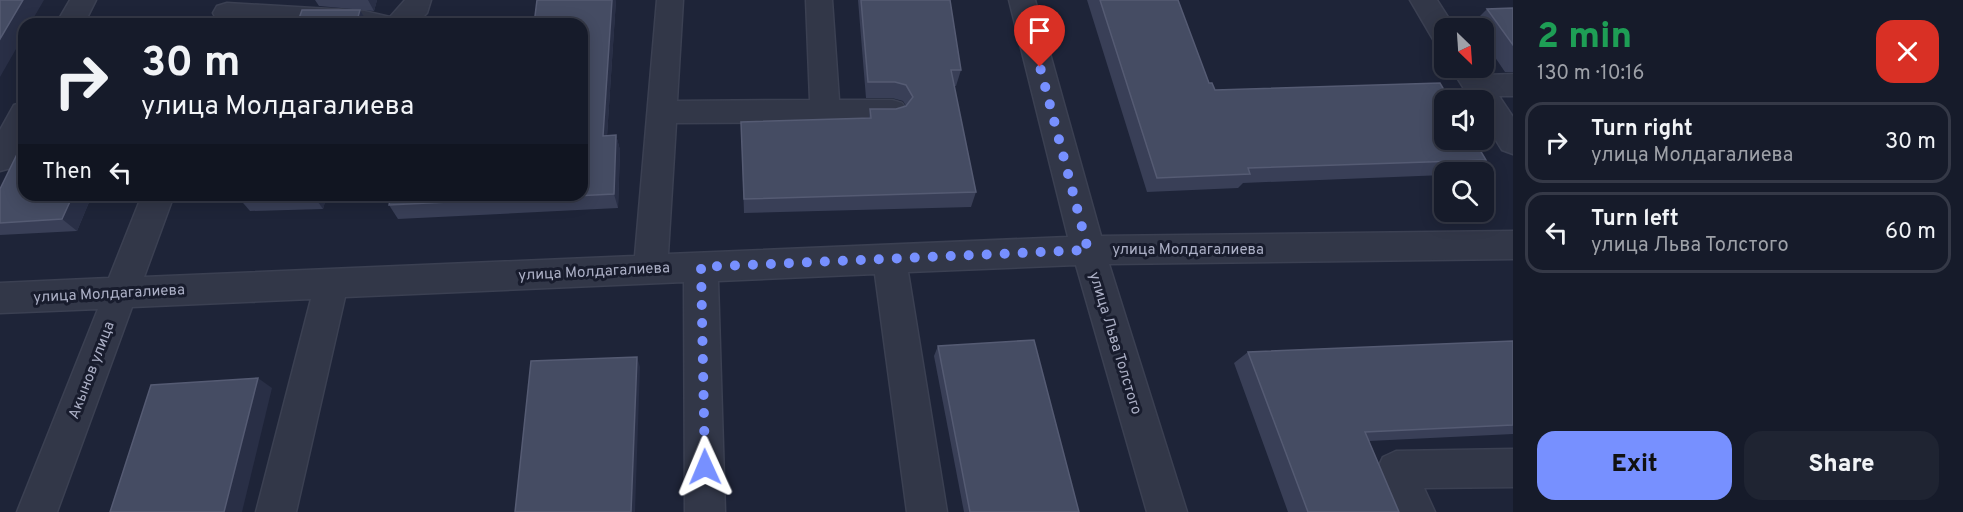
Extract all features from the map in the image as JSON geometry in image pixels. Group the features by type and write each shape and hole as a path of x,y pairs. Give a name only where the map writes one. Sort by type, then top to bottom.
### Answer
{"street":[{"path":"73,18 82,0"},
{"path":"406,18 417,6 418,0"},
{"path":"650,269 670,0"},
{"path":"819,0 825,112"},
{"name":"улица Льва Толстого","path":"1022,0 1088,250 1167,512"},
{"path":"1423,0 1434,18"},
{"path":"227,12 318,18"},
{"path":"1472,78 1513,142"},
{"path":"1476,78 1513,85"},
{"path":"662,112 892,111"},
{"path":"0,159 18,124"},
{"name":"Акынов улица","path":"37,512 156,201"},
{"name":"улица Молдагалиева","path":"0,298 1088,250 1513,245"},
{"path":"889,258 927,512"},
{"path":"701,267 705,512"},
{"path":"276,512 332,283"},
{"path":"1414,512 1396,470 1513,468"}],"building":[{"path":"0,0 23,0 0,39"},
{"path":"537,0 612,0 603,136 616,135 614,194 588,195 588,18 535,18"},
{"path":"861,0 950,0 961,70 951,70 976,192 744,199 741,122 871,118 870,109 896,109 906,106 913,97 906,85 895,82 868,82"},
{"path":"1100,0 1178,0 1209,83 1212,83 1215,90 1440,83 1444,90 1434,90 1434,150 1480,150 1486,160 1248,168 1250,174 1157,178"},
{"path":"1513,8 1513,45 1494,18 1487,9"},
{"path":"302,10 360,10 358,18 299,18"},
{"path":"18,152 18,201 70,201 62,219 0,223 0,189"},
{"path":"390,201 471,201 389,205"},
{"path":"1034,340 1079,512 970,512 938,346"},
{"path":"1513,341 1513,425 1365,432 1399,512 1308,512 1248,352"},
{"path":"637,357 631,512 515,512 531,361"},
{"path":"258,378 224,512 110,512 151,385"}],"route":[{"path":"705,467 701,267 1088,250 1040,67"}]}
